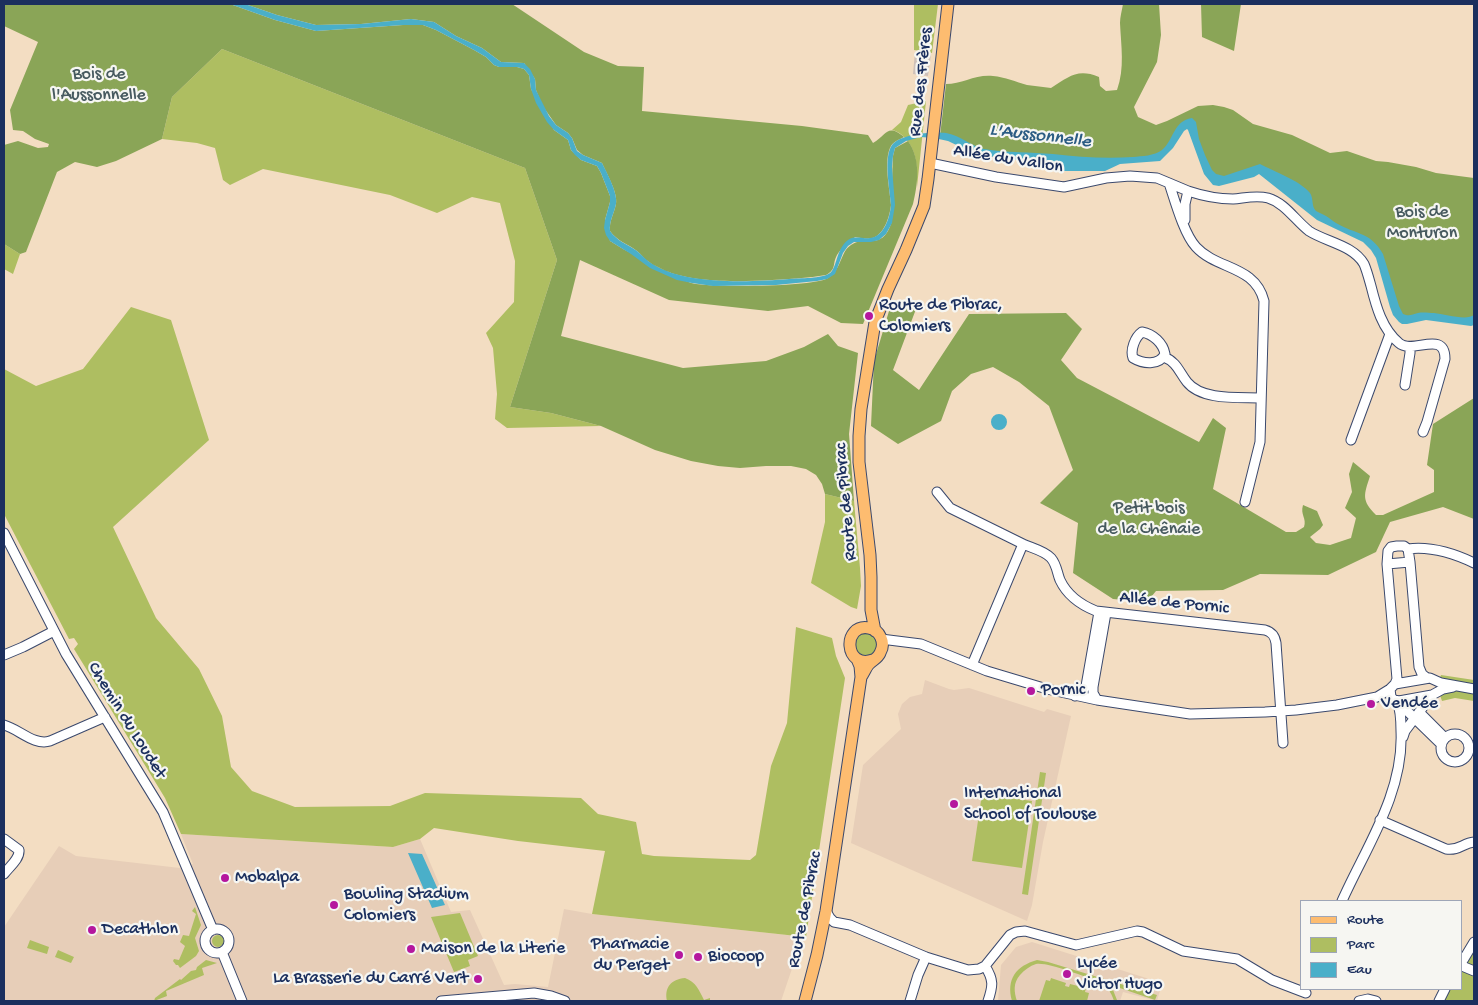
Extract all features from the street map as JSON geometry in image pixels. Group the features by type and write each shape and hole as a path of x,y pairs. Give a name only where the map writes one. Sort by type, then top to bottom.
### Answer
{"main road":[{"name":"Rue des Frères","path":"930,163 948,4"},
{"name":"Route de Pibrac","path":"879,640 871,610 870,555 859,462 861,409 875,322 924,206 930,163"},
{"name":"Route de Pibrac","path":"862,629 868,620 871,610"},
{"path":"868,628 879,640 878,656 873,660 857,659 851,652 849,642 853,634 862,629 868,628"},
{"name":"Route de Pibrac","path":"804,1001 817,955 826,910 861,677 857,659"},
{"name":"Route de Pibrac","path":"861,677 873,660"}],"street":[{"name":"Allée du Vallon","path":"930,163 996,177 1064,187 1106,178 1130,176 1157,178 1210,198 1268,198 1286,209 1309,230 1327,241 1353,252 1366,268 1380,315 1390,334"},
{"path":"1169,183 1192,241 1200,250 1250,278 1261,291 1265,306 1260,442 1245,502"},
{"path":"1185,225 1185,204 1188,191"},
{"path":"1351,440 1390,334 1400,345 1410,347 1436,344 1441,346 1444,351 1445,359 1423,432"},
{"path":"1405,385 1410,347"},
{"path":"1164,356 1176,364 1187,382 1199,392 1215,396 1261,398"},
{"name":"Allée de Pornic","path":"938,492 950,508 1049,556 1060,580 1070,595 1085,606 1103,613 1269,631 1276,643 1281,711"},
{"name":"Chemin du Loudet","path":"4,533 66,654 163,812 213,930"},
{"path":"972,665 1024,544"},
{"path":"1443,741 1417,715 1390,694 1397,679 1387,553 1391,547 1402,546 1408,549 1430,548 1474,563"},
{"path":"1408,549 1419,667 1422,674 1427,678"},
{"path":"1387,564 1410,562"},
{"path":"1075,696 1086,686 1103,613"},
{"path":"1097,700 1093,687 1103,613"},
{"path":"4,654 23,647 54,630"},
{"path":"879,640 910,641 921,644 972,665 1024,683 1075,696 1190,714 1281,711 1320,707 1378,697 1396,700 1436,689 1456,686 1474,689"},
{"path":"1378,697 1393,686 1427,678 1432,678 1436,689"},
{"path":"1402,740 1405,731 1436,689"},
{"path":"1342,900 1389,801 1395,784 1402,740 1400,714 1396,700"},
{"path":"1281,711 1283,743"},
{"path":"4,725 36,741 43,742 60,737 104,717"},
{"path":"1452,734 1460,734 1472,746 1464,759 1457,762 1448,760 1442,754 1440,748 1443,741 1452,734"},
{"path":"1380,820 1446,849 1454,850 1469,842 1474,842"},
{"path":"4,839 19,850 18,856 4,874"},
{"path":"826,910 834,922 850,925 926,957 965,969 974,970 986,966 1010,935 1018,931 1026,931 1076,945 1137,931 1183,951 1237,959 1272,980 1305,994"},
{"path":"213,930 223,930 228,936 229,945 222,952 216,953 207,948 206,937 213,930"},
{"path":"1463,960 1474,942"},
{"path":"222,952 242,1001"},
{"path":"910,1001 926,957"},
{"path":"986,966 992,980 992,990 988,1001"},
{"path":"1439,1001 1445,990"},
{"path":"441,1001 534,993 565,1001"},
{"path":"1359,1001 1368,999 1376,1001"}],"shaded area":[{"path":"915,52 931,54 928,76 913,74"},
{"name":"International School of Toulouse","path":"925,680 949,689 969,688 1044,712 1047,709 1071,716 1043,842 1032,905 1027,921 851,843 863,765 901,729 898,714 902,704 910,697 922,694"},
{"path":"181,834 393,847 420,839 451,912 470,910 504,985 548,987 564,909 592,914 806,937 798,951 781,1001 4,1001 4,927 59,846 76,856 180,868 193,864"},
{"name":"Lycée Victor Hugo","path":"1032,942 1162,983 1157,1001 1123,992 1120,1001 998,1001 1001,965 1016,947"}],"green space":[{"name":"Bois de l'Aussonnelle","path":"4,4 230,4 275,20 316,31 403,25 423,25 436,30 486,57 494,65 524,69 529,75 531,89 554,130 568,140 571,150 581,160 597,166 601,173 610,196 605,220 610,241 684,280 701,285 783,285 819,281 828,278 836,270 847,248 856,242 878,240 887,232 892,217 893,156 895,148 908,141 917,164 917,180 913,204 863,324 841,323 808,306 768,311 669,300 580,260 561,336 683,368 766,361 804,347 828,334 838,346 858,353 849,434 854,501 825,494 822,484 816,475 806,469 791,466 740,468 691,461 655,450 601,426 551,413 510,407 557,260 525,168 222,49 172,97 162,139 116,161 97,167 75,162 57,172 26,252 20,254 4,244 4,145 18,141 38,148 48,147 49,144 35,139 23,131 13,130 10,110 38,42 4,26"},
{"path":"245,4 512,4 584,52 618,66 644,67 642,111 802,126 868,135 873,143 887,132 894,131 904,137 891,146 887,159 891,205 888,218 879,235 868,239 855,237 845,246 837,255 832,271 826,275 792,279 725,281 692,278 676,274 649,262 610,231 616,200 612,184 602,163 583,155 577,150 568,133 556,125 542,105 536,90 535,79 524,63 501,62 482,48 456,36 434,22 411,19 361,24 316,25"},
{"path":"914,4 938,4 932,53 914,50"},
{"name":"Bois de Monturon","path":"1123,4 1159,4 1161,35 1157,62 1134,107 1138,117 1156,125 1198,106 1213,105 1233,110 1253,124 1292,135 1330,153 1347,151 1376,161 1416,167 1436,173 1474,178 1474,320 1425,316 1402,320 1376,248 1319,216 1255,170 1213,183 1190,122 1160,159 1080,163 990,153 940,136 946,84 981,76 993,76 1027,85 1051,88 1068,77 1085,73 1099,77 1100,86 1106,91 1117,90 1122,65 1120,23"},
{"path":"1201,4 1241,4 1234,51 1202,37"},
{"path":"222,49 525,168 557,260 510,407 551,413 601,426 507,428 495,419 497,394 493,348 486,333 514,302 515,261 500,203 472,197 437,213 390,195 263,169 230,185 223,180 215,148 197,143 162,139 172,97"},
{"path":"926,101 917,187 914,152 902,135 892,130 901,122 908,105"},
{"path":"4,244 20,254 13,274 4,269"},
{"name":"Petit bois de la Chênaie","path":"892,301 916,309 893,370 919,390 969,314 1066,313 1082,329 1061,360 1077,378 1199,442 1213,418 1226,428 1213,489 1286,532 1296,532 1304,527 1303,505 1317,511 1323,525 1310,537 1316,543 1330,545 1351,538 1356,518 1345,508 1352,492 1349,474 1353,462 1370,476 1365,497 1368,505 1376,515 1383,515 1434,492 1434,470 1427,465 1433,424 1474,398 1474,519 1443,507 1390,522 1376,552 1328,575 1260,574 1223,590 1156,591 1147,602 1113,599 1073,573 1078,523 1040,503 1073,470 1049,406 1019,382 993,367 971,374 952,391 941,421 898,444 871,426 874,361"},
{"path":"131,307 171,320 209,440 113,527 156,618 199,669 222,716 231,767 252,791 295,807 390,806 425,793 581,798 598,814 636,822 642,854 750,860 756,855 771,766 787,723 796,627 832,638 836,656 845,678 806,937 592,914 605,851 518,841 434,828 420,839 393,847 181,834 165,798 74,649 78,644 74,638 69,639 4,514 4,369 36,386 83,369"},
{"path":"825,494 854,501 861,586 857,609 811,583 825,522"},
{"path":"866,633 874,637 878,645 874,653 866,657 858,653 854,645 858,637"},
{"path":"1441,675 1474,680 1474,701 1455,698 1442,701 1439,688"},
{"path":"1040,772 1046,773 1028,895 1022,894"},
{"path":"982,794 1032,801 1022,868 972,861"},
{"path":"195,907 201,925 195,938 199,951 196,956 180,968 173,961 174,959 179,960 185,946 180,942 183,935 189,936 196,914 192,911"},
{"path":"460,913 478,956 468,960 470,966 454,972 431,917"},
{"path":"216,935 220,935 224,941 220,947 216,947 212,943 212,939"},
{"path":"30,940 49,947 47,954 27,948"},
{"path":"1474,942 1474,1001 1439,1001 1444,990 1463,990 1463,960"},
{"path":"58,950 74,957 71,963 55,957"},
{"path":"206,960 217,963 202,968 204,975 166,991 167,996 154,1001 155,998 191,971 196,970"},
{"path":"1037,960 1157,995 1155,1000 1111,985 1117,1000 1114,1001 1108,989 1098,981 1058,967 1036,964 1025,970 1016,981 1015,994 1017,1001 1012,1001 1010,986 1014,974 1023,966"},
{"path":"685,978 695,984 704,1000 710,998 710,1001 667,1001 668,988 672,982"},
{"path":"1051,978 1066,983 1065,986 1069,987 1070,984 1086,988 1085,992 1089,993 1087,1001 1039,1001 1046,980 1050,981"}],"water":[{"path":"230,4 245,4 316,25 361,24 411,19 434,22 456,36 482,48 501,62 524,63 530,69 535,79 536,90 549,116 556,125 568,133 577,151 602,163 612,183 616,199 610,231 648,261 678,275 716,280 755,281 811,278 830,273 841,248 848,240 875,237 883,230 891,205 887,166 889,151 896,141 902,138 933,132 946,133 984,149 1093,157 1133,157 1152,155 1159,152 1166,146 1177,127 1192,118 1196,122 1199,139 1205,155 1216,174 1224,176 1260,164 1305,188 1311,195 1316,211 1343,227 1362,234 1373,241 1383,254 1403,314 1434,313 1455,317 1470,317 1474,315 1474,325 1426,320 1407,324 1399,322 1393,315 1390,307 1376,258 1363,242 1317,220 1259,174 1219,186 1213,185 1204,174 1187,129 1173,148 1160,161 1120,164 1105,171 1062,171 1021,160 971,152 948,141 934,138 921,137 906,141 895,148 893,156 895,205 892,223 886,234 879,240 854,242 848,246 843,253 835,274 827,279 776,285 713,286 677,280 650,268 610,241 604,228 610,196 601,173 597,166 581,160 575,155 571,150 568,140 554,130 547,122 536,103 529,75 524,69 494,65 486,57 474,50 423,25 316,31 275,20"},
{"path":"996,414 1002,414 1007,419 1005,428 996,430 991,425 991,419"},
{"path":"408,853 422,854 445,905 432,908"}],"place":[{"name":"Route de Pibrac, Colomiers","path":"869,316"},
{"name":"Pornic","path":"1031,691"},
{"name":"Vendée","path":"1371,704"},
{"name":"International School of Toulouse","path":"954,804"},
{"name":"Mobalpa","path":"225,878"},
{"name":"Bowling Stadium Colomiers","path":"334,905"},
{"name":"Decathlon","path":"92,930"},
{"name":"Maison de la Literie","path":"411,949"},
{"name":"Pharmacie du Perget","path":"679,955"},
{"name":"Biocoop","path":"698,957"},
{"name":"Lycée Victor Hugo","path":"1067,974"},
{"name":"La Brasserie du Carré Vert","path":"478,979"}],"water label":[{"name":"L'Aussonnelle","path":"1040,137"}]}
